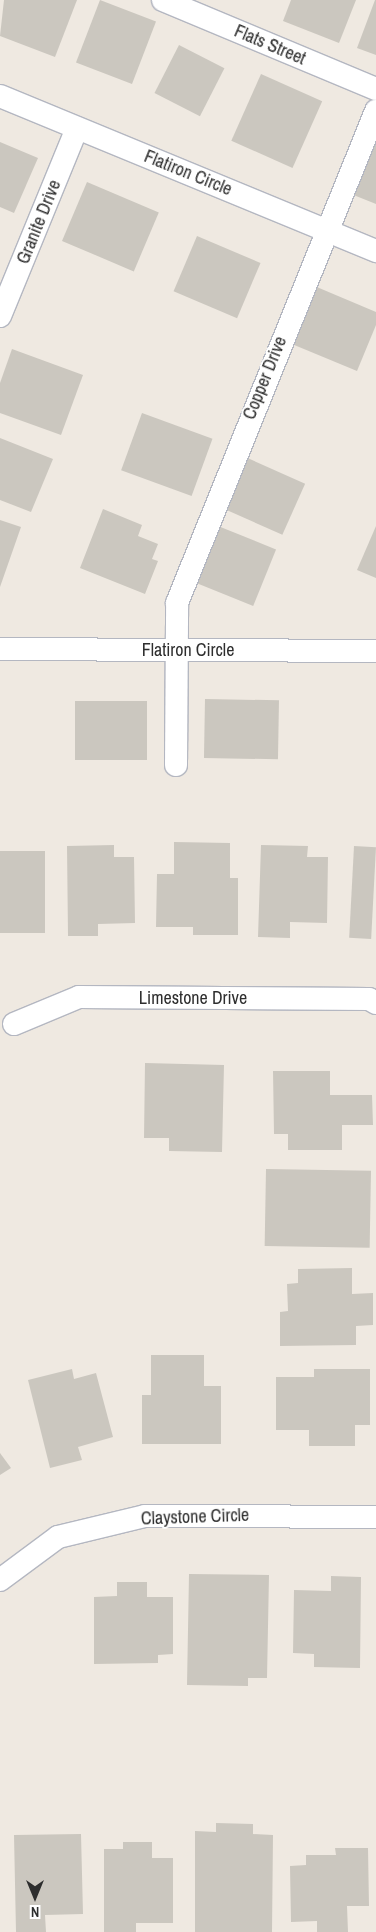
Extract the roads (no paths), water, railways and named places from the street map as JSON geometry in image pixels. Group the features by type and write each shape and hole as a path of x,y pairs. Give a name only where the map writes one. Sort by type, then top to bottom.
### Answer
{"street":[{"name":"Flats Street","path":"163,0 376,89"},
{"name":"Flatiron Circle","path":"0,96 376,251"},
{"name":"Copper Drive","path":"176,766 176,603 376,111"},
{"name":"Granite Drive","path":"0,316 77,128"},
{"name":"Flatiron Circle","path":"0,650 376,651"},
{"name":"Limestone Drive","path":"14,1024 79,997 369,999 376,1003"},
{"name":"Claystone Circle","path":"0,1580 58,1537 145,1516 376,1517"}]}
